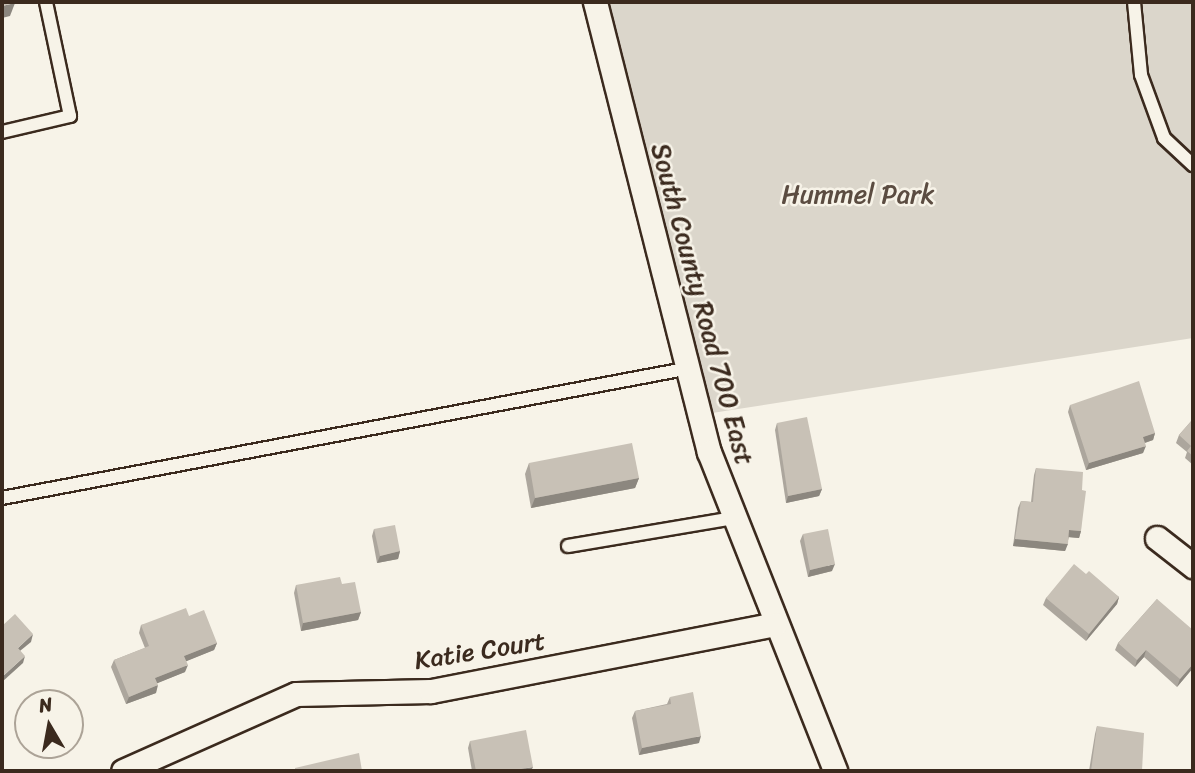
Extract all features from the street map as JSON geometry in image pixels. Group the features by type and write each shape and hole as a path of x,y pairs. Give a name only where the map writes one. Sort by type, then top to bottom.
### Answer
{"street":[{"name":"South County Road 700 East","path":"595,2 685,369 734,518 835,771"},
{"path":"1157,538 1193,566"},
{"name":"Katie Court","path":"123,771 296,694 431,691 775,624"}],"lane":[{"path":"2,132 70,116 46,2"},
{"path":"1134,2 1141,75 1164,138 1193,165"},
{"path":"2,498 685,369"},
{"path":"568,546 734,518"}],"green space":[{"name":"Hummel Park","path":"608,2 1193,2 1193,338 712,413"}],"building":[{"path":"2,2 15,2 15,3 2,6"},
{"path":"1139,381 1155,433 1143,437 1146,446 1089,463 1070,405"},
{"path":"807,417 822,489 788,496 777,423"},
{"path":"1193,419 1193,456 1187,451 1191,446 1179,435"},
{"path":"632,443 639,478 535,498 529,463"},
{"path":"1036,468 1083,472 1082,490 1086,491 1081,531 1069,530 1068,544 1015,539 1021,501 1033,502"},
{"path":"395,525 400,551 380,556 374,529"},
{"path":"828,529 835,564 810,570 803,534"},
{"path":"1074,564 1086,574 1089,571 1119,597 1089,634 1046,598"},
{"path":"340,577 342,584 355,582 361,612 303,623 296,585"},
{"path":"1157,599 1193,630 1193,664 1180,679 1146,650 1137,660 1118,643"},
{"path":"186,608 189,616 204,610 217,643 184,656 188,665 155,678 158,685 129,697 114,660 149,646 141,625"},
{"path":"15,614 33,634 18,648 25,656 2,677 2,626"},
{"path":"693,692 701,736 642,748 635,711 671,704 670,697"},
{"path":"1097,726 1144,733 1142,771 1091,771"},
{"path":"526,730 533,767 509,771 476,771 470,741"},
{"path":"359,753 362,771 295,771 295,768"}]}
